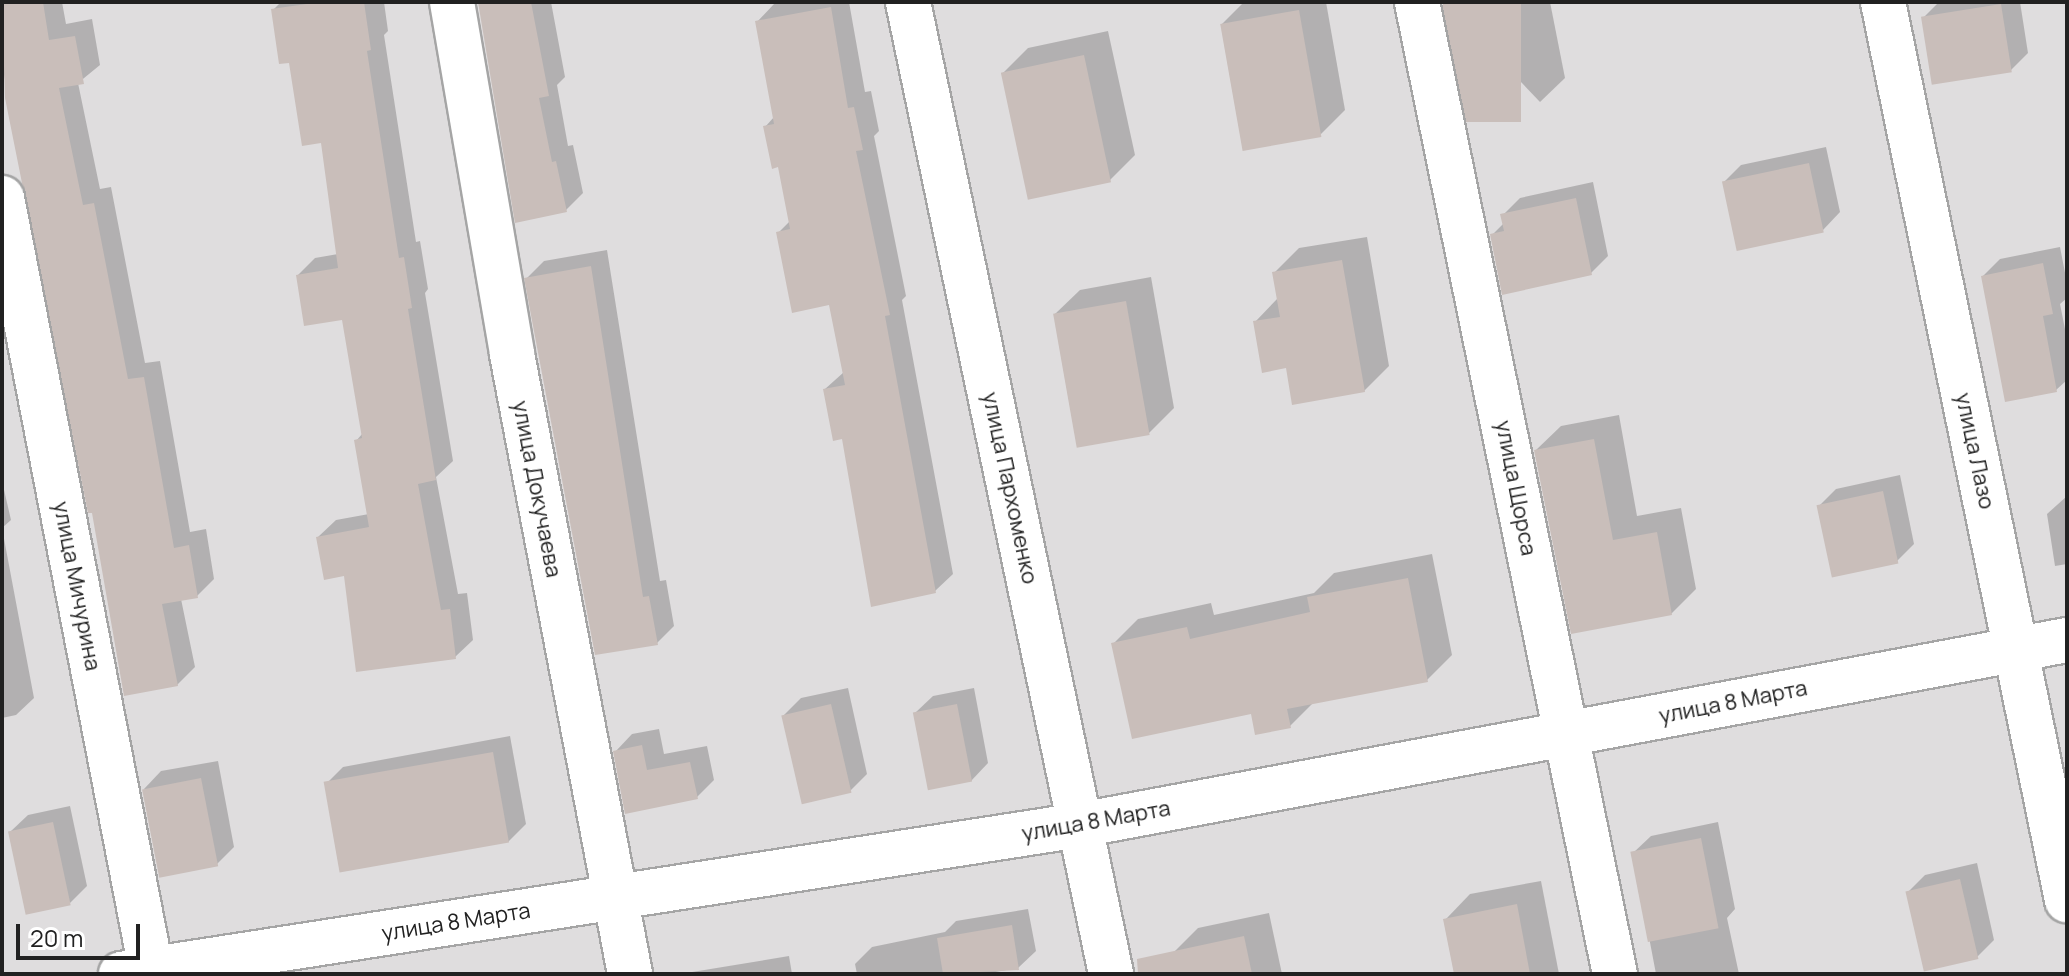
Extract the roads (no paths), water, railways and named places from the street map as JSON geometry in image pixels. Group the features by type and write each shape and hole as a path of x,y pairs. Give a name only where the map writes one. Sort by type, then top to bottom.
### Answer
{"street":[{"name":"улица Докучаева","path":"452,2 512,354 630,974"},
{"name":"улица Пархоменко","path":"908,2 1111,974"},
{"name":"улица Щорса","path":"1417,2 1615,974"},
{"name":"улица Лазо","path":"1883,2 2067,900"},
{"name":"улица Мичурина","path":"2,198 142,972"},
{"name":"улица 8 Марта","path":"142,972 1080,825 2067,640"}]}
